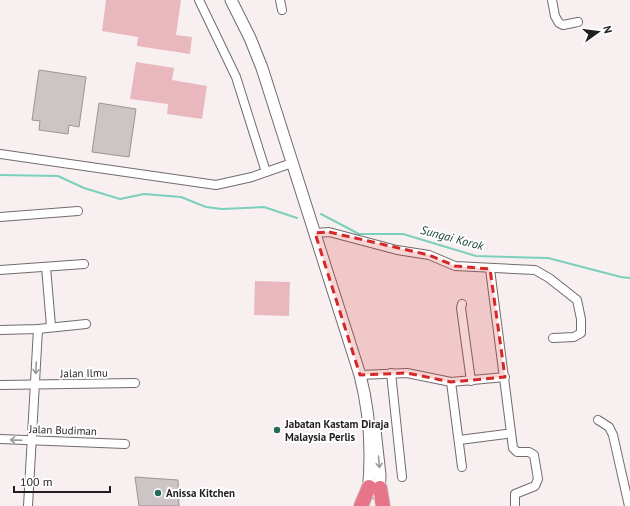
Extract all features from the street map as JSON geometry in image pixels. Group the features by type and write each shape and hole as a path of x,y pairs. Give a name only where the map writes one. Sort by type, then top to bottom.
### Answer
{"highway":[{"path":"362,506 374,488 383,506"}],"street":[{"path":"199,0 236,77 266,172"},
{"path":"231,0 250,38 262,68 360,374 365,397 371,407 379,456 374,488 367,506"},
{"path":"280,0 282,10"},
{"path":"552,0 555,16 559,23 563,25 578,22"},
{"path":"0,154 216,186 292,163"},
{"path":"0,217 78,211"},
{"path":"315,233 329,232 397,250 429,255 455,266 490,269 535,270 545,275 575,297 580,309 582,333 574,338 553,338"},
{"path":"0,270 84,264"},
{"path":"46,267 51,326"},
{"path":"490,269 506,377 513,448 517,452 529,452 534,455 538,479 535,486 513,495 515,506"},
{"path":"462,304 461,308 471,381"},
{"path":"0,330 38,329 51,326 86,324"},
{"path":"28,506 38,329"},
{"path":"360,374 391,373 423,376 451,382 506,377"},
{"path":"391,373 402,477"},
{"path":"451,382 462,467"},
{"name":"Jalan Ilmu","path":"0,385 35,386 135,383"},
{"path":"598,420 609,427 613,435 628,492 629,506"},
{"path":"459,440 506,434"},
{"name":"Jalan Budiman","path":"0,439 125,444"},
{"path":"374,488 379,506"}],"highlighted area":[{"path":"329,232 429,255 455,266 490,269 505,377 451,382 407,373 360,375 315,233"}],"shaded area":[{"path":"106,0 181,0 176,35 192,37 190,54 137,46 138,37 102,31"},
{"path":"136,62 174,68 172,80 207,86 202,119 167,114 168,104 130,99"},
{"path":"255,281 290,282 289,316 254,315"}],"building":[{"path":"39,70 86,77 79,127 69,125 68,134 39,130 40,121 32,120"},
{"path":"99,103 136,109 129,157 92,152"},
{"name":"Anissa Kitchen","path":"135,477 178,480 179,506 139,506"}],"waterway":[{"name":"Sungai Korok","path":"0,175 58,176 84,188 120,199 144,194 181,197 206,207 222,209 264,207 297,218"},
{"name":"Sungai Korok","path":"321,214 359,234 403,234 476,256 548,258 630,278"}],"place":[{"name":"Jabatan Kastam Diraja Malaysia Perlis","path":"277,430"},
{"name":"Anissa Kitchen","path":"158,493"}]}
